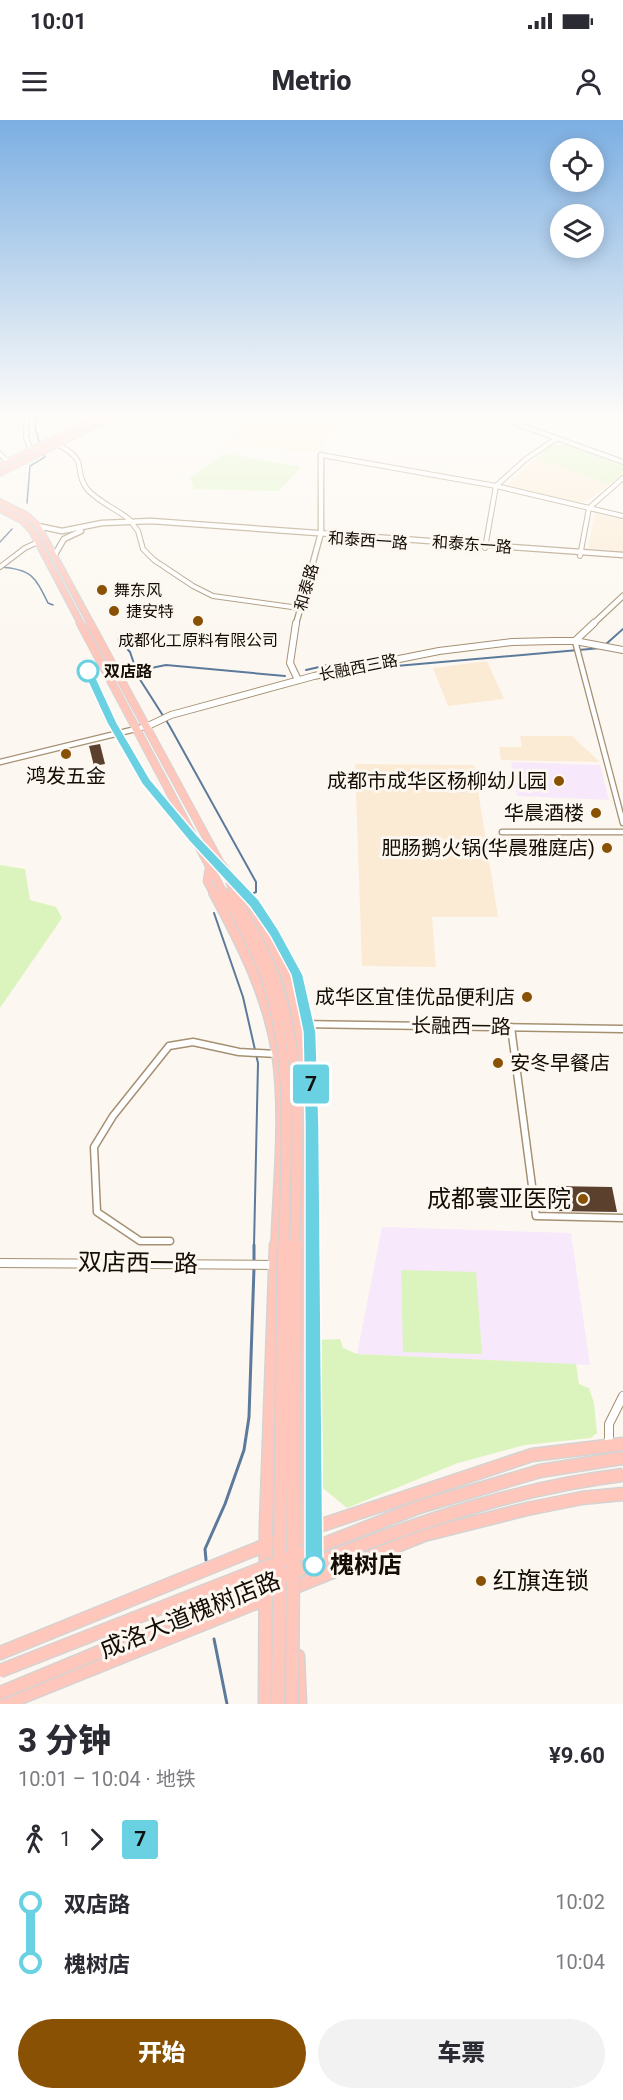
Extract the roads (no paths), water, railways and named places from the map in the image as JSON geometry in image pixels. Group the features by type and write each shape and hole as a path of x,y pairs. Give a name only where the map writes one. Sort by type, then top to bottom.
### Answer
{"main road":[{"path":"0,502 26,515 38,526 222,865 241,891 286,976 299,1024 303,1101 298,1584 300,1704"},
{"path":"0,509 22,521 32,531 209,869 238,909 272,971 293,1049 296,1089 292,1704"},
{"path":"222,865 272,997 282,1044 286,1090 278,1704"},
{"path":"209,869 207,881 251,968 272,1029 279,1090 276,1265 263,1599 266,1704"},
{"path":"0,1653 189,1578 265,1544 300,1532 532,1455 623,1444"},
{"name":"成洛大道槐树店路","path":"0,1671 440,1498 522,1475 592,1461 623,1458"},
{"name":"成洛大道槐树店路","path":"0,1693 342,1553 461,1508 570,1482 623,1475"},
{"path":"5,1704 423,1535 527,1509 582,1498 623,1494"}],"street":[{"path":"88,490 131,522 138,531 143,549 149,555 193,586 213,596 299,608"},
{"name":"和泰路","path":"298,680 290,663 290,654 299,608 320,535 321,490"},
{"path":"486,547 495,490"},
{"path":"513,490 623,516"},
{"path":"580,554 589,508 609,490"},
{"name":"和泰西一路","path":"54,556 61,543 73,533 131,522"},
{"name":"和泰西一路","path":"38,526 62,531 131,522 320,535"},
{"name":"和泰东一路","path":"320,535 623,557"},
{"path":"0,567 38,542"},
{"path":"623,596 575,641 623,823"},
{"name":"长融西三路","path":"147,726 171,715 298,680 476,646 575,641 623,650"},
{"path":"0,762 147,726"},
{"path":"502,832 623,832"},
{"name":"长融西一路","path":"272,1029 299,1024 623,1029"},
{"path":"511,1027 536,1216 623,1218"},
{"path":"170,1241 140,1241 97,1212 94,1147 113,1116 169,1046 193,1042 256,1054 276,1054"},
{"name":"双店西一路","path":"0,1263 276,1265"},
{"path":"609,1445 609,1424 623,1396"}],"waterway":[{"path":"27,503 28,490"},
{"path":"0,542 12,529"},
{"path":"0,567 19,570 31,576 48,603 53,605"},
{"path":"605,645 623,629"},
{"path":"118,639 130,652 137,671"},
{"path":"362,669 601,648"},
{"path":"306,670 341,662 356,665"},
{"path":"137,671 166,665 285,676"},
{"path":"137,671 256,882 256,892 252,894"},
{"path":"214,913 243,997 258,1063 254,1246"},
{"path":"254,1246 254,1262"},
{"path":"206,1560 205,1549 225,1504 244,1450 249,1417 254,1268"},
{"path":"214,1639 227,1704"}],"metro line":[{"name":"7","path":"88,671 112,723 146,781 193,838 254,904 274,932 297,975 310,1032 314,1565"}],"place":[{"name":"舞东风","path":"102,590"},
{"name":"捷安特","path":"114,611"},
{"name":"成都化工原料有限公司","path":"198,621"},
{"name":"双店路","path":"88,671"},
{"name":"鸿发五金","path":"66,754"},
{"name":"成都市成华区杨柳幼儿园","path":"559,781"},
{"name":"华晨酒楼","path":"596,813"},
{"name":"肥肠鹅火锅(华晨雅庭店)","path":"607,848"},
{"name":"成华区宜佳优品便利店","path":"527,997"},
{"name":"安冬早餐店","path":"498,1063"},
{"name":"成都寰亚医院","path":"583,1199"},
{"name":"槐树店","path":"314,1565"},
{"name":"红旗连锁","path":"481,1581"}]}
